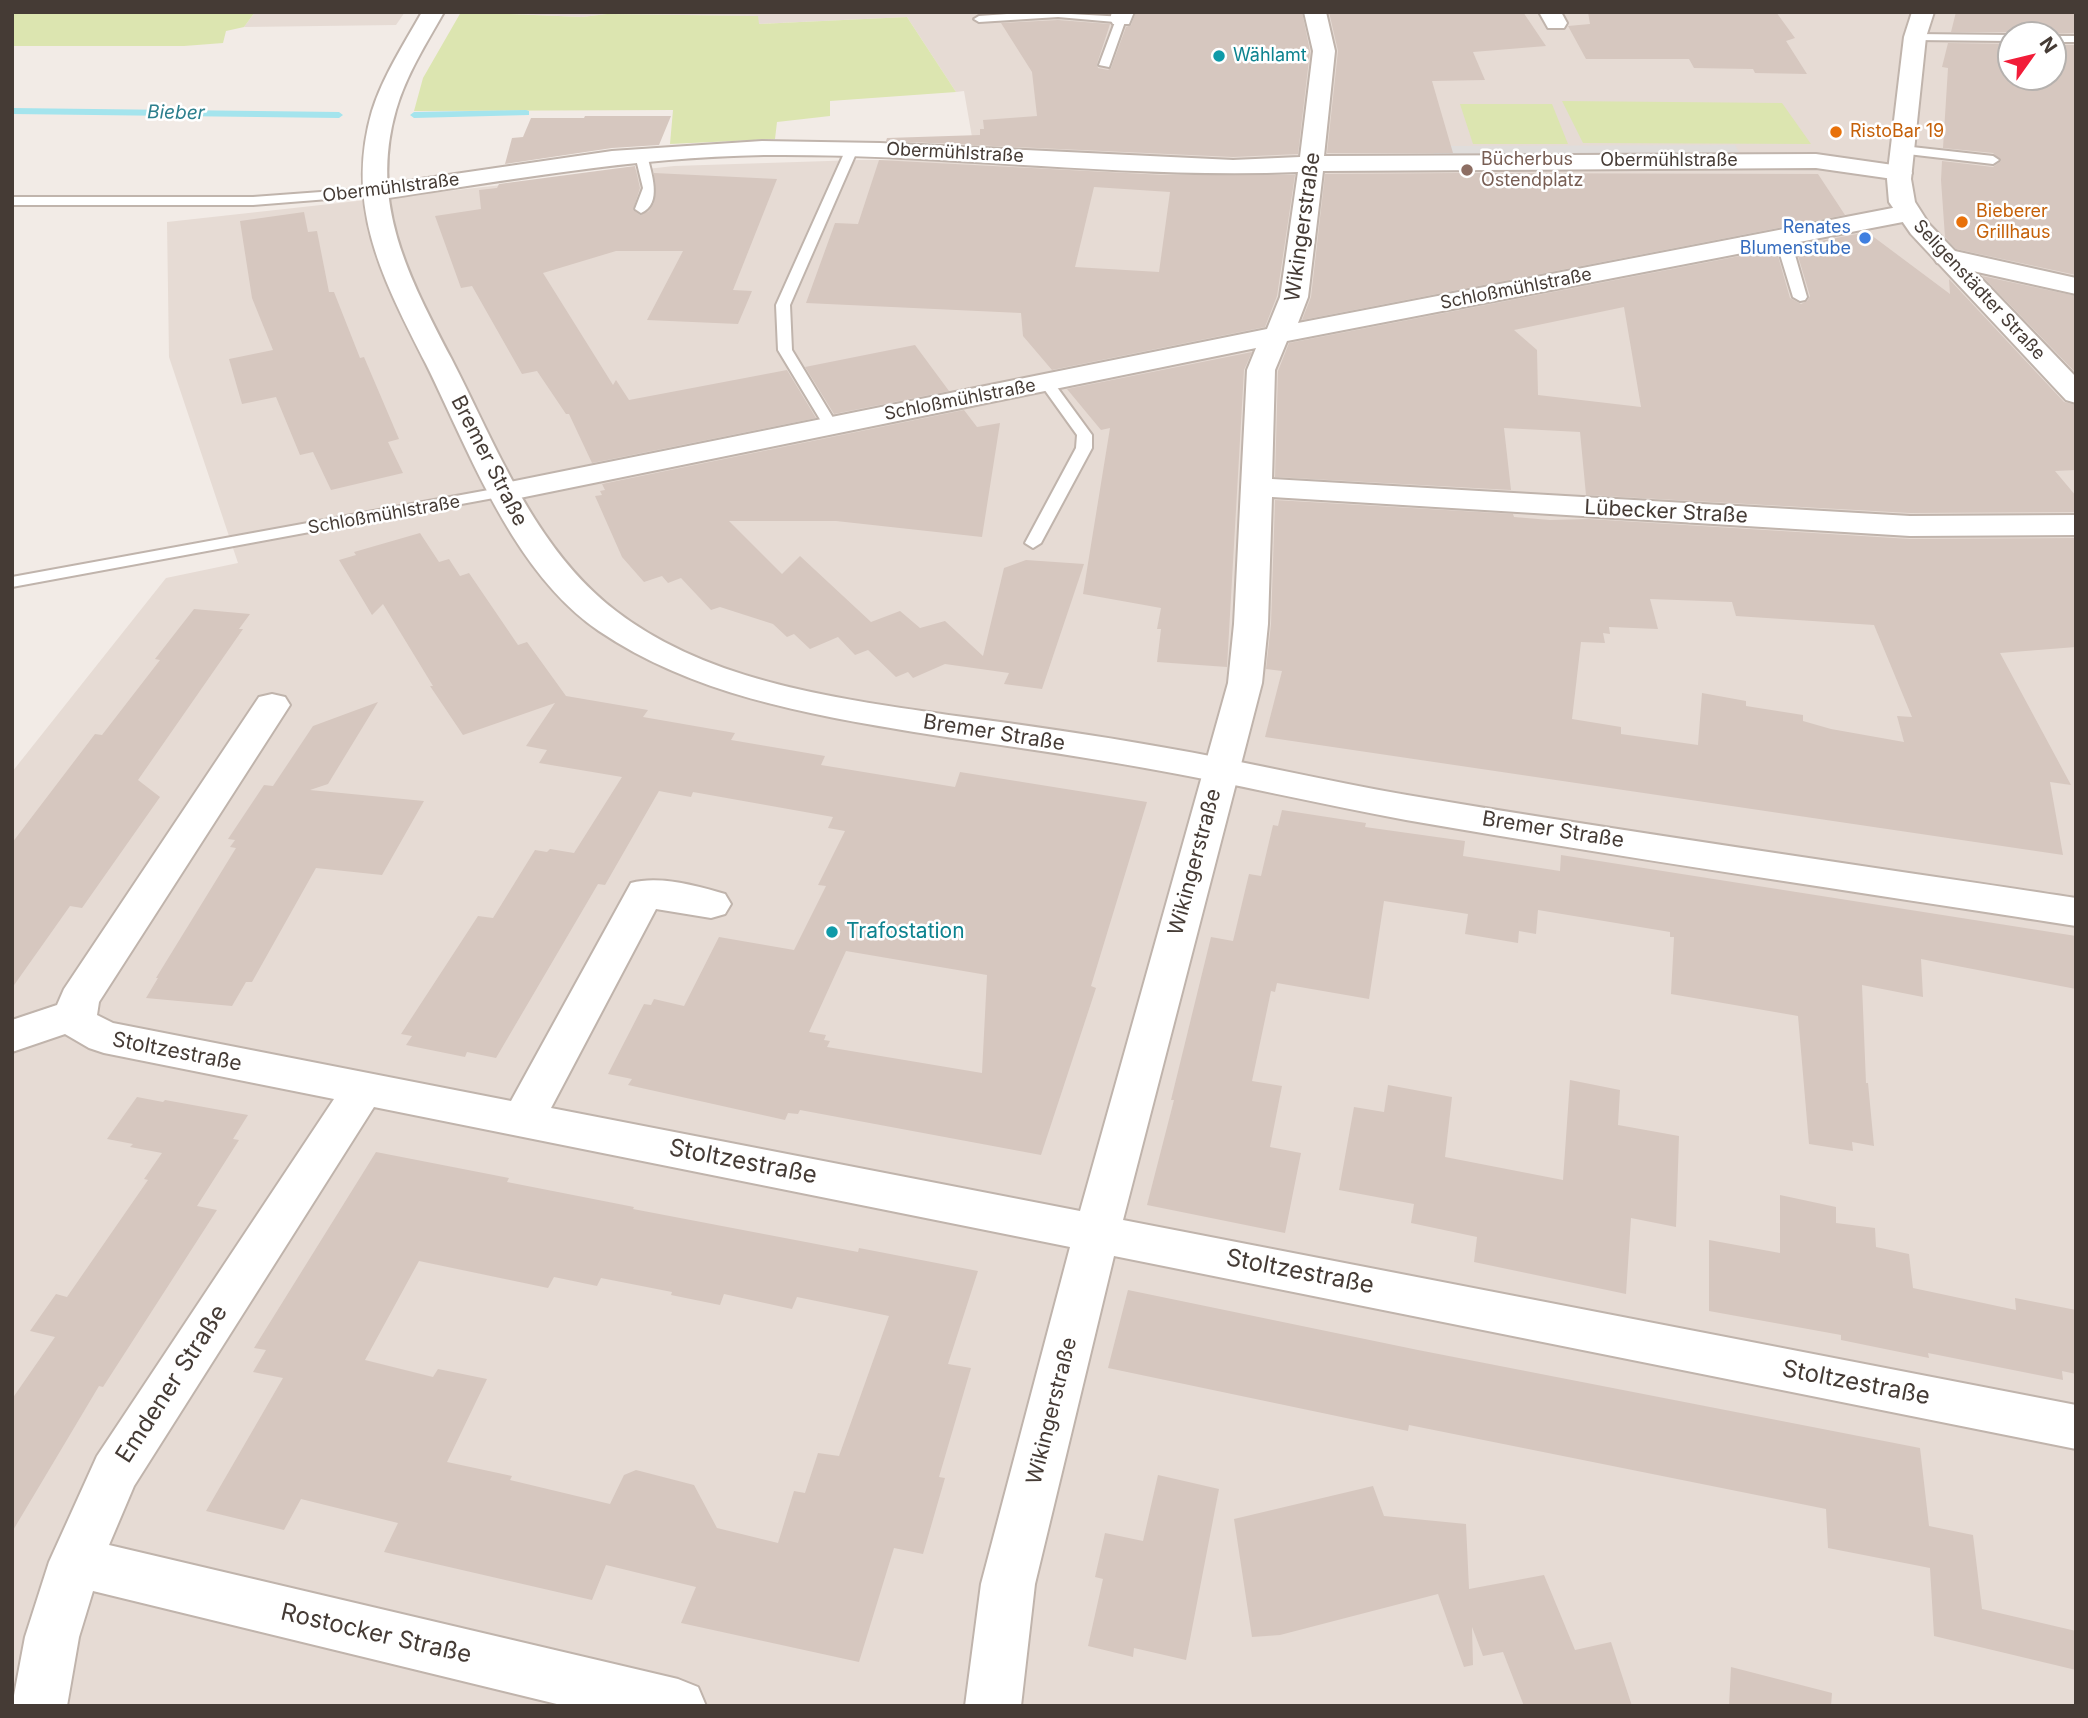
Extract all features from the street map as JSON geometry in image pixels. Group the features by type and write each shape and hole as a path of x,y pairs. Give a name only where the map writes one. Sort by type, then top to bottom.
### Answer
{"street":[{"name":"Bremer Straße","path":"433,12 401,68 388,98 379,135 375,192 381,232 398,281 545,565 579,601 619,630 657,652 709,674 806,702 1220,770 1322,793 2076,912"},
{"name":"Seligenstädter Straße","path":"1923,12 1915,37 1901,162 1900,195 1908,213 1946,257 2076,394"},
{"name":"Wikingerstraße","path":"993,1706 1008,1584 1097,1232 1245,683 1249,655 1261,370 1266,350 1292,306 1323,74 1318,24"},
{"name":"Obermühlstraße","path":"375,192 641,155 762,148 852,149 1209,166 1312,166 1367,162 1901,162"},
{"name":"Schloßmühlstraße","path":"505,492 1277,335 1908,213"},
{"path":"1946,257 2076,286"},
{"name":"Lübecker Straße","path":"1257,487 1910,526 2076,524"},
{"path":"12,1036 75,1014 79,1000 272,705"},
{"path":"523,1119 645,893 710,904"},
{"name":"Stoltzestraße","path":"75,1014 82,1026 104,1037 2076,1427"},
{"name":"Emdener Straße","path":"40,1706 52,1637 75,1562 115,1472 363,1089"},
{"name":"Rostocker Straße","path":"75,1562 678,1706"}],"lane":[{"path":"979,19 1058,14 1122,15 1105,65"},
{"path":"1915,37 1997,38"},
{"path":"831,426 785,350 783,305 852,149"},
{"path":"641,155 649,187 641,209"},
{"path":"1901,162 1993,160"},
{"name":"Obermühlstraße","path":"12,201 253,201 375,192"},
{"path":"1781,238 1800,297"},
{"path":"1032,543 1086,440 1046,382"},
{"name":"Schloßmühlstraße","path":"12,582 505,492"}],"shaded area":[{"path":"255,12 405,12 396,25 244,27"},
{"path":"470,12 2076,12 2076,1706 12,1706 12,772 166,578 238,563 169,357 167,222 674,166 859,160 976,160 964,91 956,92 907,17 758,24 758,16 607,14 582,17"},
{"path":"1735,145 1741,155 1435,156 1432,146"}],"green space":[{"path":"12,12 255,12 244,27 226,31 223,43 184,46 12,46"},
{"path":"461,12 582,17 607,14 758,16 759,24 907,17 956,92 830,101 830,116 777,122 775,139 670,144 673,110 414,111 423,78"},
{"path":"1562,101 1782,103 1811,144 1583,143"},
{"path":"1460,104 1552,104 1568,144 1473,144"}],"building":[{"path":"1136,12 1302,12 1310,51 1298,154 1233,157 886,141 887,138 980,135 980,129 984,129 983,120 1037,116 1032,72 1001,23 1058,20 1110,24 1097,64 1098,68 1108,70 1126,27 1131,25"},
{"path":"1329,12 1523,12 1546,46 1473,52 1485,80 1432,81 1453,153 1327,153 1338,51"},
{"path":"1588,12 1776,12 1795,38 1786,41 1807,74 1755,73 1753,69 1694,68 1689,59 1586,59 1568,26 1590,24"},
{"path":"1956,12 2076,12 2076,33 2067,33 2067,21 1997,21 1997,32 1951,32"},
{"path":"1948,43 1997,44 1997,91 2067,91 2067,45 2076,45 2076,275 1956,249 1945,237 1942,161 1993,167 2001,161 1993,153 1943,148 1948,68 1942,67"},
{"path":"671,116 659,145 612,148 505,164 512,138 523,137 531,118"},
{"path":"879,160 1164,175 1295,175 1277,296 1265,327 1052,370 1023,336 1021,313 806,303 835,223 858,224","holes":["1094,187 1170,192 1159,272 1075,267"]},
{"path":"635,166 640,188 633,210 640,215 649,211 654,203 654,173 777,179 733,290 752,291 738,324 647,320 683,251 616,251 543,273 613,385 616,380 629,400 787,370 816,418 592,463 569,414 566,414 537,371 522,374 472,286 461,288 435,216 481,209 479,190 497,188 499,184"},
{"path":"1325,174 1818,174 1845,215 1302,320 1311,297"},
{"path":"304,212 308,232 317,231 329,292 334,292 360,358 364,357 399,439 388,442 403,473 331,490 313,452 300,455 276,397 242,404 229,359 273,350 252,298 240,221"},
{"path":"1867,232 1950,294 1949,279 2064,402 2076,405 2076,470 2055,471 2076,496 2076,512 1910,513 1586,495 1580,432 1504,428 1511,490 1275,477 1278,371 1289,343 1776,249 1790,298 1801,304 1810,296 1795,246","holes":["1624,307 1641,407 1538,395 1537,350 1514,330"]},
{"path":"1982,276 2076,296 2076,373"},
{"path":"915,345 949,391 834,414 805,367"},
{"path":"1252,352 1244,370 1227,667 1157,662 1161,629 1157,629 1161,608 1083,594 1110,428 1101,430 1067,389"},
{"path":"964,410 977,427 1000,423 982,537 836,521 729,521 782,574 800,556 871,622 900,611 920,628 945,621 983,656 1004,568 1026,560 1084,564 1042,689 1004,684 1009,673 945,664 913,678 908,672 896,677 868,650 855,655 838,637 810,649 794,634 787,637 773,624 720,607 711,610 681,578 668,583 662,576 644,582 622,557 595,496 602,495 600,491 605,490 602,484"},
{"path":"1275,500 1513,514 1514,517 1550,520 1589,519 1910,539 2076,538 2076,647 2000,653 2071,785 2050,782 2063,855 1265,737 1282,671 1266,669 1271,624","holes":["1650,599 1732,602 1736,616 1874,625 1912,717 1897,716 1904,742 1831,729 1803,721 1803,715 1746,706 1746,701 1702,693 1698,745 1621,734 1621,727 1572,719 1581,642 1605,643 1603,633 1610,634 1609,627 1658,629"]},
{"path":"420,533 439,562 449,559 460,576 469,573 518,645 527,642 566,696 648,710 643,717 735,733 731,740 825,756 821,765 955,787 960,772 1147,802 1091,986 1096,988 1041,1155 800,1110 798,1114 788,1113 785,1120 628,1085 632,1079 608,1074 644,1004 651,1005 654,999 684,1006 719,937 794,950 826,886 818,885 845,831 828,828 833,817 693,792 691,797 659,791 605,885 598,884 496,1058 467,1052 465,1057 406,1045 412,1036 401,1034 478,916 493,918 535,850 547,852 550,849 574,853 622,777 539,763 547,750 526,746 555,703 463,735 430,686 433,686 383,604 372,615 339,560 356,555 354,552","holes":["846,951 987,975 982,1073 827,1047 830,1041 824,1040 826,1035 809,1032"]},
{"path":"194,609 250,614 239,629 243,629 138,780 160,797 82,908 70,906 12,988 12,843 95,734 102,735 160,660 155,659"},
{"path":"378,702 328,784 310,790 424,801 382,875 316,868 252,982 246,982 232,1006 146,998 236,848 230,847 235,840 228,839 264,785 273,786 313,726"},
{"path":"1282,810 1366,823 1365,827 1465,841 1463,856 1560,871 1561,855 2076,936 2076,989 1921,959 1923,997 1862,985 1866,1083 1874,1146 1852,1142 1853,1151 1809,1144 1798,1016 1671,994 1674,937 1670,937 1670,932 1538,910 1536,934 1519,931 1518,943 1465,934 1468,914 1384,901 1369,999 1277,983 1275,992 1271,991 1252,1081 1282,1086 1270,1147 1301,1153 1285,1233 1147,1205 1211,937 1233,941 1249,874 1261,876 1273,825 1278,826"},
{"path":"1570,1080 1620,1090 1618,1125 1679,1136 1676,1227 1631,1218 1626,1294 1474,1262 1477,1237 1411,1223 1414,1204 1339,1190 1354,1107 1384,1112 1388,1085 1452,1097 1445,1157 1563,1180"},
{"path":"137,1097 248,1115 233,1139 239,1140 197,1206 217,1210 103,1387 99,1386 12,1532 12,1399 55,1337 30,1331 56,1294 67,1297 148,1180 144,1179 162,1153 107,1139"},
{"path":"376,1152 509,1178 507,1182 634,1207 633,1209 858,1252 859,1248 978,1271 948,1364 971,1368 939,1477 945,1478 923,1554 894,1548 859,1662 681,1623 696,1587 606,1565 592,1600 384,1552 398,1523 301,1499 284,1530 206,1511 283,1378 253,1372 266,1350 254,1348","holes":["419,1261 548,1288 554,1277 597,1286 601,1278 720,1305 724,1294 792,1309 797,1297 889,1316 839,1456 818,1453 805,1493 794,1491 778,1543 717,1528 694,1485 636,1470 624,1475 610,1504 510,1480 512,1476 447,1462 487,1379 438,1369 433,1377 365,1360"]},
{"path":"1780,1195 1836,1207 1836,1223 1875,1228 1876,1247 1909,1254 1913,1288 2016,1310 2015,1298 2076,1310 2076,1374 2062,1371 2063,1380 1928,1353 1929,1358 1841,1340 1841,1335 1709,1311 1709,1240 1780,1253"},
{"path":"1128,1290 1418,1350 1920,1448 1929,1526 1973,1535 1982,1609 2076,1631 2076,1670 1934,1636 1930,1568 1828,1548 1826,1509 1409,1425 1408,1431 1108,1368"},
{"path":"1158,1475 1219,1489 1186,1660 1134,1648 1133,1657 1088,1646 1103,1579 1095,1577 1105,1533 1143,1541"},
{"path":"1373,1486 1384,1516 1466,1524 1469,1589 1544,1575 1575,1650 1611,1642 1632,1706 1524,1706 1503,1652 1483,1656 1472,1627 1473,1665 1464,1667 1438,1594 1280,1635 1252,1637 1234,1519"},
{"path":"1731,1667 1832,1693 1831,1706 1729,1706"}],"waterway":[{"name":"Bieber","path":"12,111 339,115"},
{"name":"Bieber","path":"414,115 526,113"}],"place":[{"name":"Wählamt","path":"1219,56"},
{"name":"RistoBar 19","path":"1836,132"},
{"name":"Bücherbus Ostendplatz","path":"1467,170"},
{"name":"Bieberer Grillhaus","path":"1962,222"},
{"name":"Renates Blumenstube","path":"1865,238"},
{"name":"Trafostation","path":"832,932"}]}
